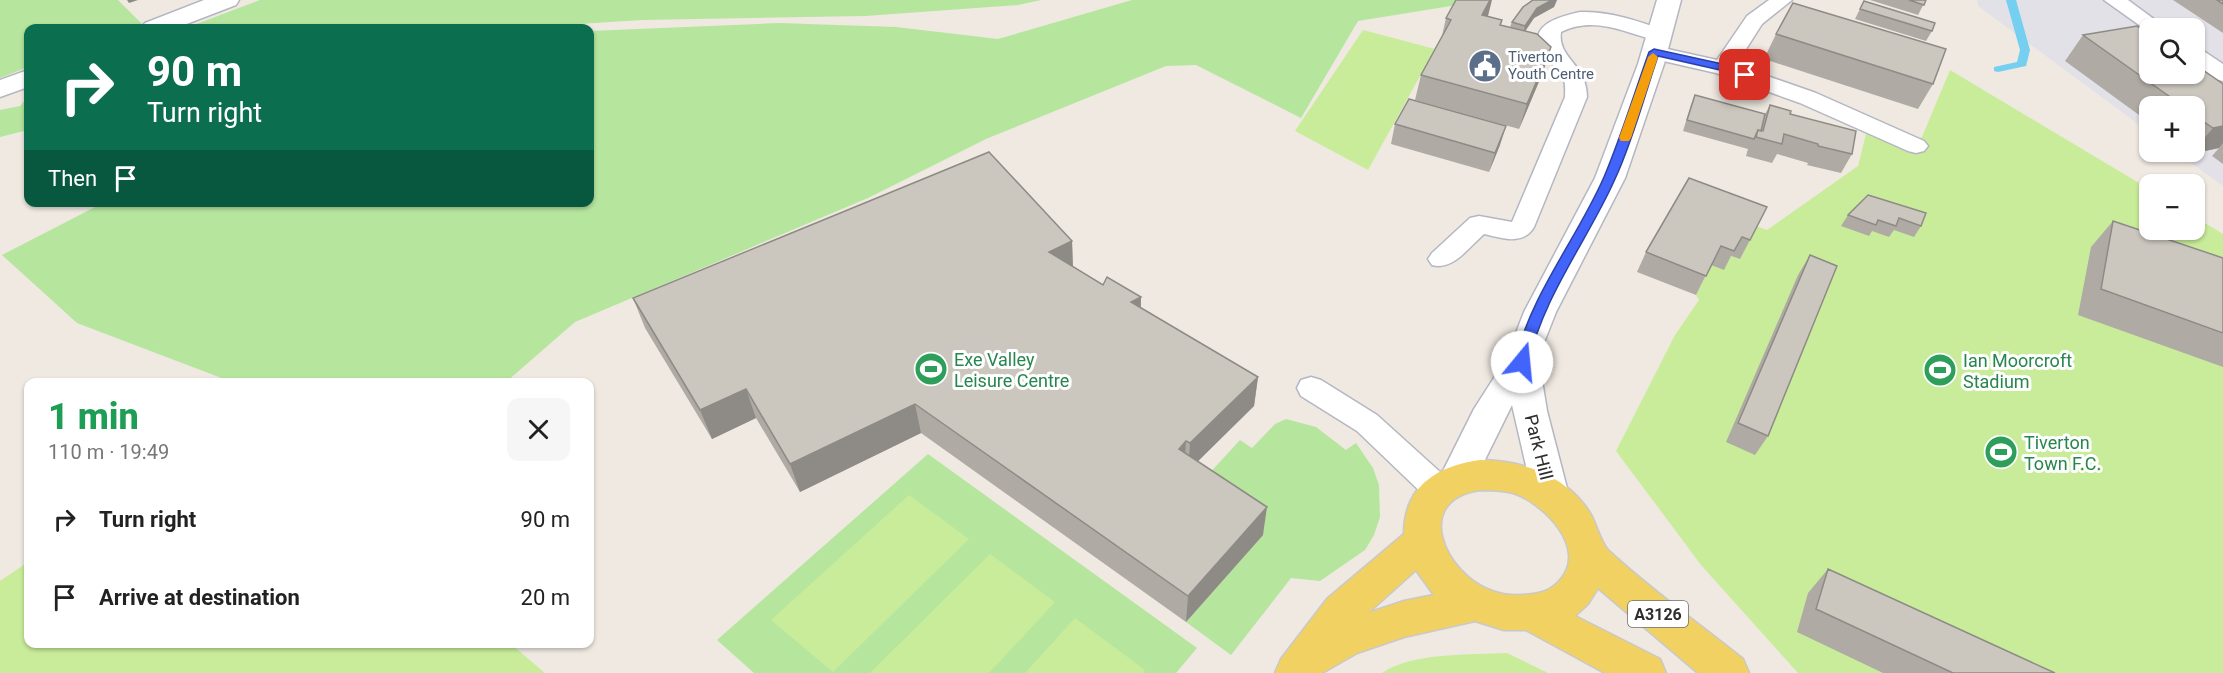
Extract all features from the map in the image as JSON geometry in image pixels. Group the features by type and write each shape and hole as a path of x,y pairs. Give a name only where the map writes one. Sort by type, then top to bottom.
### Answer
{"main road":[{"path":"1480,475 1504,476 1529,483 1551,496 1570,514 1583,534 1588,556 1584,577 1573,595 1555,607 1531,613 1504,612 1477,603 1453,588 1435,569 1424,547 1421,526 1427,506 1448,485 1480,475"},
{"path":"1301,667 1341,612 1424,540"},
{"name":"A3126","path":"1588,556 1728,673"},
{"path":"1301,667 1355,636 1404,619 1477,603"},
{"path":"1531,613 1645,673"}],"street":[{"path":"164,24 226,0"},
{"name":"Park Hill","path":"1551,496 1530,411 1522,362 1526,345 1540,312 1610,178 1657,44 1669,0"},
{"path":"0,89 24,80"},
{"name":"Park Hill","path":"1448,485 1497,395 1522,362"}],"lane":[{"path":"1723,68 1754,21 1782,0"},
{"path":"2114,0 2141,18"},
{"path":"1442,259 1479,224 1513,232 1522,227 1576,97 1575,79 1565,64 1552,52 1549,39 1551,29 1569,20 1598,19 1630,25 1657,44 1808,98 1916,146"},
{"path":"2205,62 2223,74"},
{"path":"1311,388 1367,423 1448,485"}],"shaded area":[{"path":"1977,0 2223,0 2223,186 2190,162 2205,162 2205,96 2139,96 2139,125 1978,6"}],"green space":[{"path":"0,0 118,0 142,24 24,24 24,69 0,78"},
{"path":"260,0 1041,0 1018,5 865,16 642,20 578,24 197,24"},
{"path":"1132,0 1465,0 1457,5 1358,21 1301,118 1196,65 1166,66 986,139 868,198 575,322 511,378 221,378 77,323 2,255 95,207 594,207 594,31 779,23 896,27 998,39"},
{"path":"1363,30 1435,49 1368,170 1295,131"},
{"name":"Ian Moorcroft Stadium","path":"1950,70 2139,183 2139,240 2205,240 2205,223 2223,234 2223,673 1798,673 1701,565 1616,451 1675,335 1699,300 1696,295 1711,265 1731,256 1739,259 1756,226 1767,230 1858,166 1866,134 1895,146 1922,137"},
{"path":"24,102 24,131 0,137 0,110 20,106"},
{"path":"1286,419 1316,427 1346,450 1356,443 1373,468 1379,485 1380,517 1374,535 1365,550 1320,581 1291,578 1231,655 1186,622 1262,535 1195,489 1240,440 1252,448 1275,424"},
{"path":"928,454 1197,648 1176,673 754,673 717,640"},
{"path":"909,495 969,539 833,672 771,620"},
{"path":"990,554 1055,602 989,673 870,673"},
{"path":"24,565 24,648 516,648 545,673 0,673 0,581"},
{"path":"1075,618 1145,670 1143,673 1025,673"},
{"path":"1507,653 1548,673 1382,673 1409,661 1425,658"}],"building":[{"name":"Tiverton Youth Centre","path":"1456,0 1490,0 1482,15 1502,20 1500,25 1537,34 1551,47 1527,104 1421,75 1451,20 1446,18"},
{"path":"1533,0 1552,0 1537,8 1525,26 1512,22 1523,7"},
{"path":"1909,0 1926,0 1924,5"},
{"path":"1864,1 1935,23 1932,31 1860,9"},
{"path":"1793,3 1946,49 1933,84 1776,34"},
{"path":"2139,27 2139,75 2083,35"},
{"path":"2205,72 2223,84 2223,126 2213,128 2205,123 2205,96 2169,96 2152,84 2205,84"},
{"path":"1695,95 1765,114 1761,131 1758,130 1754,139 1687,120"},
{"path":"1409,99 1506,126 1495,153 1395,124"},
{"path":"1770,105 1791,111 1790,114 1856,131 1852,154 1818,146 1818,144 1784,134 1782,144 1756,137 1758,130 1763,131"},
{"name":"Exe Valley Leisure Centre","path":"989,152 1072,241 1049,252 1103,285 1107,277 1141,297 1131,302 1258,377 1190,443 1186,441 1179,449 1267,507 1188,596 915,404 790,464 746,389 700,410 633,298"},
{"path":"1689,178 1767,207 1750,240 1742,237 1734,251 1721,246 1706,276 1646,252"},
{"path":"1868,195 1926,213 1921,226 1899,218 1896,226 1878,220 1876,225 1848,215"},
{"path":"2113,221 2139,230 2139,240 2169,240 2223,258 2223,333 2101,289"},
{"path":"1810,255 1837,266 1768,436 1738,423"},
{"path":"1828,569 2055,673 1953,673 1816,609"}],"waterway":[{"path":"1998,69 2022,64 2025,50 2011,0"}],"slow traffic":[{"path":"1625,138 1653,57"}],"place":[{"name":"Tiverton Youth Centre","path":"1485,66"},
{"name":"Exe Valley Leisure Centre","path":"931,369"},
{"name":"Ian Moorcroft Stadium","path":"1940,370"},
{"name":"Tiverton Town F.C.","path":"2001,452"}],"route":[{"path":"1522,362 1526,345 1540,312 1610,178 1635,112 1654,52 1745,75"}]}
